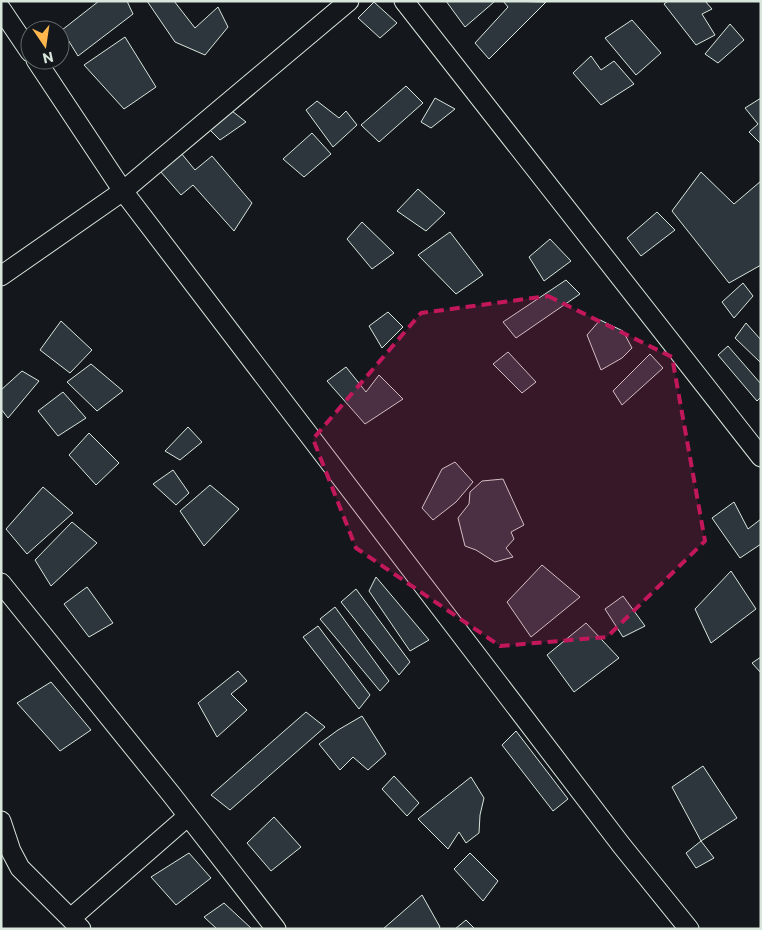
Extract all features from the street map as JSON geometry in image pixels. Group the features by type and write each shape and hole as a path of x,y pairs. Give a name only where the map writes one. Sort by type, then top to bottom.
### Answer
{"street":[{"path":"1,276 123,191 349,1"},
{"path":"404,1 761,457"},
{"path":"1,8 20,37"},
{"path":"43,70 123,191 610,830 690,929"},
{"path":"1,583 276,929"},
{"path":"1,821 11,851 20,868 76,923 188,816"}],"highlighted area":[{"path":"548,296 672,357 705,541 607,637 500,646 356,548 313,439 421,313"}],"building":[{"path":"99,1 127,1 133,14 78,56 70,43 70,24"},
{"path":"147,1 174,1 195,28 218,7 228,27 205,55 175,42"},
{"path":"446,1 493,1 494,2 465,27"},
{"path":"503,1 546,2 489,59 475,43 508,7"},
{"path":"668,1 705,1 712,9 702,14 715,35 696,45 664,4"},
{"path":"374,2 397,23 380,38 358,18"},
{"path":"632,20 661,53 636,75 605,38"},
{"path":"730,24 744,40 718,63 705,54"},
{"path":"125,37 156,87 124,109 84,65"},
{"path":"591,56 601,70 614,61 634,84 601,105 573,73"},
{"path":"406,86 423,103 379,142 361,125"},
{"path":"435,98 455,109 431,128 421,122"},
{"path":"761,98 761,144 749,132 758,124 745,108"},
{"path":"317,101 339,118 346,111 357,125 333,147 306,110"},
{"path":"232,111 246,122 220,140 209,129"},
{"path":"312,133 331,154 304,177 283,159"},
{"path":"181,153 195,170 212,156 252,203 234,231 193,185 181,195 160,171"},
{"path":"701,172 734,204 761,181 761,265 729,283 672,211"},
{"path":"418,189 445,213 426,231 397,211"},
{"path":"657,212 675,230 641,256 627,238"},
{"path":"362,222 394,253 372,269 347,239"},
{"path":"450,232 483,275 456,294 418,255"},
{"path":"550,239 571,261 544,281 529,257"},
{"path":"566,280 580,294 516,338 503,322"},
{"path":"743,283 753,296 734,318 722,302"},
{"path":"388,312 403,327 382,348 369,326"},
{"path":"600,320 623,331 632,348 622,358 601,370 587,335"},
{"path":"61,321 92,350 70,373 40,350"},
{"path":"746,323 761,340 761,363 735,338"},
{"path":"728,346 761,384 761,397 757,401 718,355"},
{"path":"508,352 536,382 522,393 493,364"},
{"path":"650,354 663,368 622,405 613,391"},
{"path":"91,364 123,391 97,411 67,382"},
{"path":"346,367 366,392 379,375 403,399 365,424 327,381"},
{"path":"22,371 39,381 8,418 1,409 1,390"},
{"path":"63,392 86,418 58,436 38,411"},
{"path":"188,427 202,442 180,460 165,451"},
{"path":"89,433 119,463 96,485 69,455"},
{"path":"455,462 473,482 456,502 433,520 422,508 442,469"},
{"path":"173,470 189,493 176,505 153,484"},
{"path":"503,479 524,525 511,532 514,539 506,548 513,557 495,562 476,550 465,546 458,518 469,504 470,492 482,481"},
{"path":"210,485 239,509 204,546 180,511"},
{"path":"43,487 73,513 27,554 6,529"},
{"path":"734,502 748,529 761,519 761,544 740,558 712,518"},
{"path":"72,522 97,543 51,586 35,560"},
{"path":"542,565 580,597 531,637 507,602"},
{"path":"731,571 756,609 711,643 695,609"},
{"path":"376,577 429,640 410,651 369,591"},
{"path":"87,587 113,623 89,637 64,604"},
{"path":"356,589 410,662 399,675 341,602"},
{"path":"623,596 645,626 623,637 605,609"},
{"path":"335,607 389,681 380,691 320,619"},
{"path":"586,623 619,658 574,692 547,655"},
{"path":"318,626 370,695 359,709 303,637"},
{"path":"761,657 761,673 752,663"},
{"path":"238,671 247,681 231,694 247,710 217,737 198,703"},
{"path":"51,682 91,730 60,751 17,703"},
{"path":"306,712 325,727 230,810 211,795"},
{"path":"362,716 386,754 368,770 353,757 340,770 319,744"},
{"path":"516,731 568,799 553,811 502,745"},
{"path":"703,766 737,818 701,841 672,787"},
{"path":"394,776 419,803 407,816 382,789"},
{"path":"471,777 484,798 480,815 479,833 466,843 459,832 448,849 418,819"},
{"path":"274,817 301,847 271,871 247,843"},
{"path":"701,841 714,858 696,868 686,853"},
{"path":"189,853 211,878 176,905 151,877"},
{"path":"470,853 498,881 483,901 454,869"},
{"path":"422,895 440,927 438,929 383,929"},
{"path":"224,903 252,929 217,929 204,917"},
{"path":"466,920 475,929 455,929"}]}
